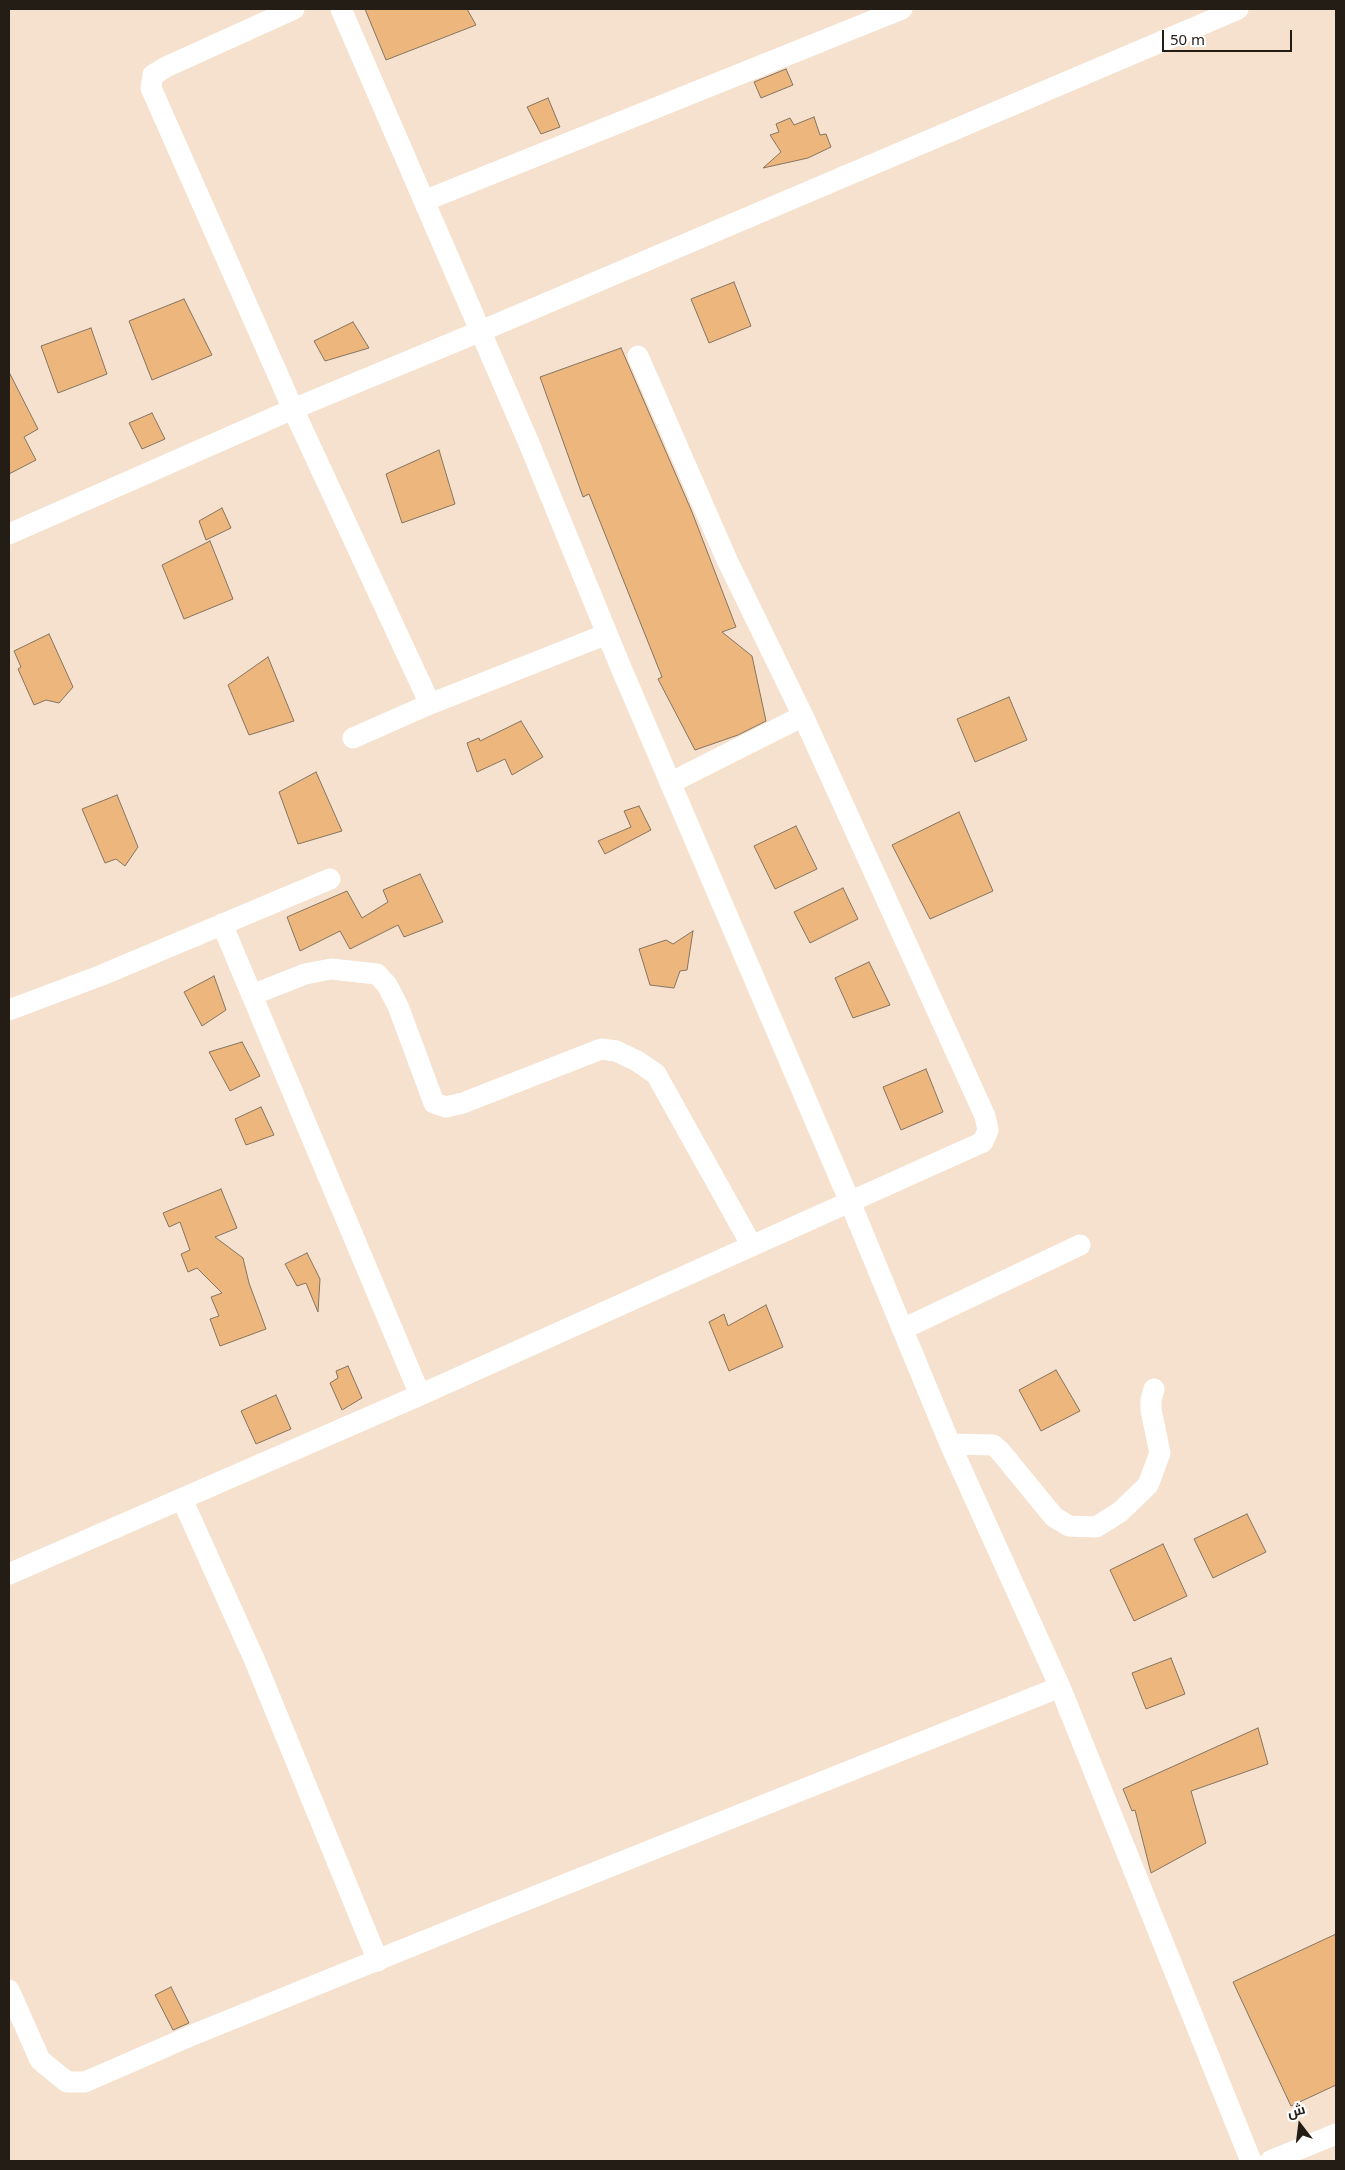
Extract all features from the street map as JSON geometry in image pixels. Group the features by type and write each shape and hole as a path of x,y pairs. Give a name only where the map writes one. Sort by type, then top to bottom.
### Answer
{"street":[{"path":"294,9 166,67 153,75 151,88 292,409 430,704"},
{"path":"341,9 481,331 670,783 850,1202 950,1444 1060,1687 1251,2161"},
{"path":"424,200 902,9"},
{"path":"9,534 292,409 481,331 1238,9"},
{"path":"9,1574 420,1395 982,1142 988,1130 985,1116 803,716 719,543 638,356"},
{"path":"353,738 430,704 607,634"},
{"path":"670,783 803,716"},
{"path":"9,1010 102,975 330,879"},
{"path":"222,924 420,1395"},
{"path":"252,995 305,974 331,969 377,974 388,985 398,1006 434,1103 446,1107 463,1104 601,1049 616,1051 637,1061 656,1074 752,1246"},
{"path":"903,1329 1080,1244"},
{"path":"950,1444 993,1445 1054,1517 1070,1526 1096,1527 1120,1512 1148,1486 1160,1453 1150,1400 1154,1389"},
{"path":"182,1499 255,1661 378,1961"},
{"path":"9,1990 40,2060 67,2082 85,2082 195,2034 1060,1687"},
{"path":"1270,2161 1336,2134"}],"building":[{"path":"365,9 467,9 476,25 386,60"},
{"path":"786,69 793,85 761,98 754,82"},
{"path":"548,98 560,127 541,134 527,107"},
{"path":"814,117 820,135 826,134 831,147 808,158 763,168 781,152 770,135 779,132 776,124 790,118 794,125"},
{"path":"734,282 751,326 709,343 691,299"},
{"path":"184,299 212,355 152,380 129,321"},
{"path":"353,322 369,348 325,361 314,341"},
{"path":"91,328 107,374 58,393 41,346"},
{"path":"621,348 692,512 736,627 722,632 752,656 766,721 738,735 695,750 658,679 662,677 589,494 583,497 540,377"},
{"path":"9,372 38,429 24,437 36,460 9,474"},
{"path":"152,413 165,439 142,449 129,423"},
{"path":"439,450 455,504 402,523 386,474"},
{"path":"222,508 231,528 206,540 199,521"},
{"path":"210,541 233,599 184,619 162,565"},
{"path":"49,634 73,687 59,703 46,700 34,705 18,669 21,667 14,651"},
{"path":"268,657 294,721 249,735 228,685"},
{"path":"1009,697 1027,740 975,762 957,719"},
{"path":"521,721 543,757 512,775 505,759 477,772 467,743 479,738 480,741"},
{"path":"316,772 342,831 298,844 279,792"},
{"path":"117,795 138,847 125,866 116,859 105,863 82,809"},
{"path":"639,806 651,830 605,854 598,841 631,827 624,811"},
{"path":"959,812 993,891 930,919 892,845"},
{"path":"796,826 817,869 775,889 754,846"},
{"path":"420,874 443,922 404,937 398,925 350,949 340,931 300,951 287,917 347,891 362,918 388,902 383,890"},
{"path":"843,888 858,919 810,943 794,912"},
{"path":"693,931 687,970 680,971 674,988 650,985 639,949 666,940 673,944"},
{"path":"869,962 890,1005 853,1018 835,978"},
{"path":"214,976 226,1010 202,1026 184,992"},
{"path":"242,1042 260,1076 230,1091 209,1052"},
{"path":"926,1069 943,1112 901,1130 883,1087"},
{"path":"261,1107 274,1135 246,1145 235,1119"},
{"path":"221,1189 237,1228 215,1237 243,1258 249,1283 266,1329 220,1346 210,1319 219,1316 211,1297 222,1293 197,1268 188,1272 181,1254 190,1250 180,1222 169,1227 163,1213"},
{"path":"307,1253 320,1279 318,1312 306,1283 297,1286 285,1264"},
{"path":"766,1305 783,1347 729,1371 709,1322 724,1314 728,1326"},
{"path":"348,1366 362,1398 342,1410 330,1383 338,1378 336,1371"},
{"path":"1056,1370 1080,1411 1041,1431 1019,1390"},
{"path":"276,1395 291,1429 256,1444 241,1411"},
{"path":"1247,1514 1266,1552 1213,1578 1194,1539"},
{"path":"1163,1544 1187,1596 1134,1621 1110,1570"},
{"path":"1171,1658 1185,1694 1146,1709 1132,1673"},
{"path":"1258,1728 1268,1764 1191,1791 1206,1843 1151,1873 1135,1810 1132,1811 1123,1789"},
{"path":"1336,1934 1336,2085 1291,2106 1233,1982"},
{"path":"171,1987 189,2023 173,2030 155,1995"}]}
